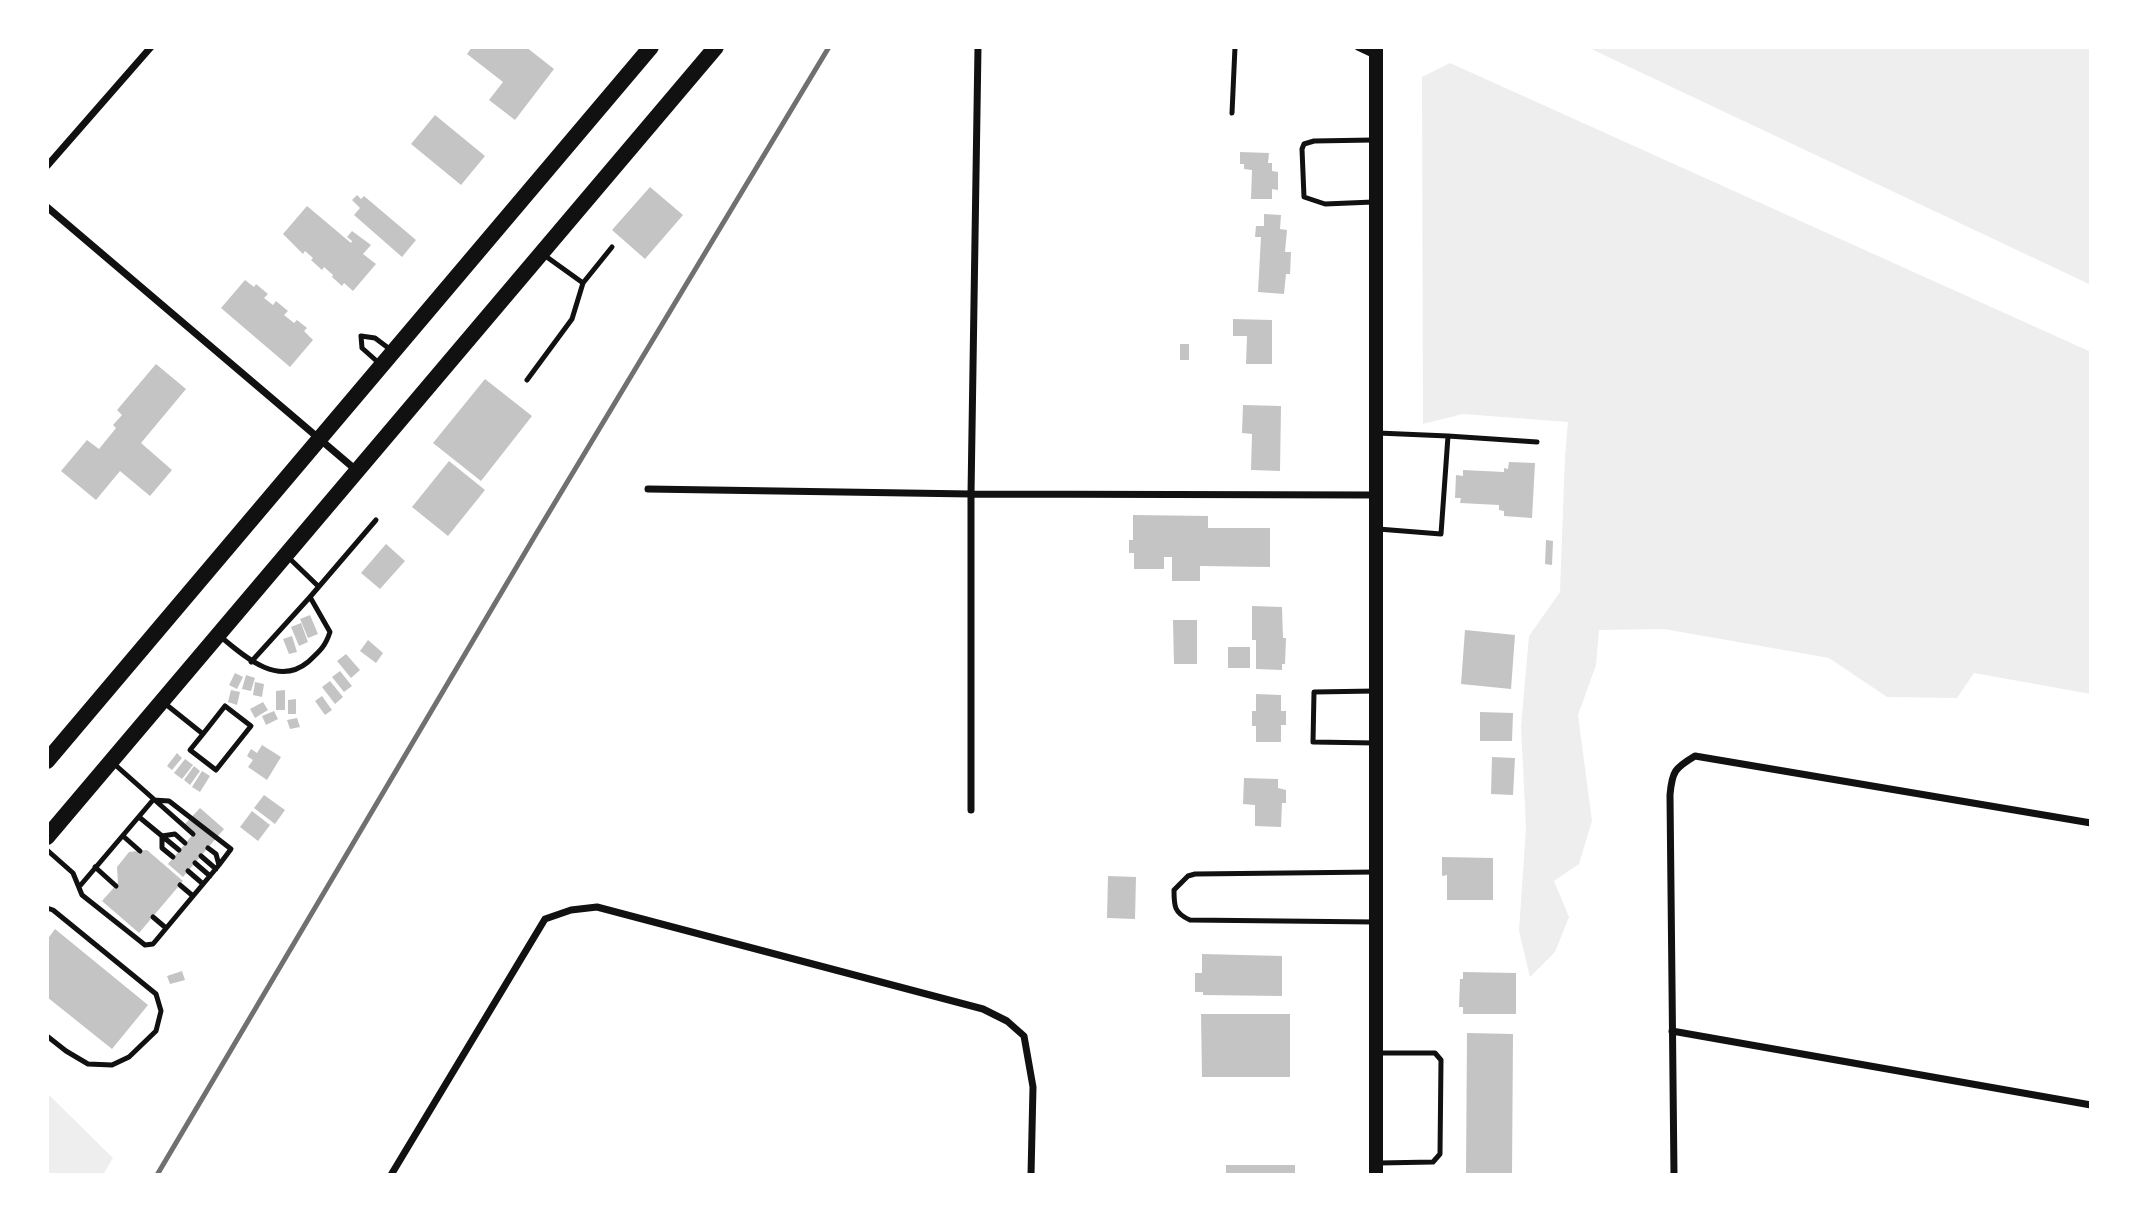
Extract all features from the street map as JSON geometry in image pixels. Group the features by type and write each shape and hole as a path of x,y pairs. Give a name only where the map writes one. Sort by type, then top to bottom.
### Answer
{"highway":[{"path":"47,761 651,47"},
{"path":"47,837 716,47"}],"main road":[{"path":"1376,51 1376,1169"}],"street":[{"path":"47,166 151,47"},
{"path":"971,810 971,494 978,47"},
{"path":"1358,47 1376,51"},
{"path":"47,207 356,470"},
{"path":"648,489 971,494 1374,495"},
{"path":"1674,1175 1672,777 1678,767 1695,757 2091,823"},
{"path":"391,1175 545,919 571,910 597,907 983,1009 1007,1021 1024,1036 1033,1087 1031,1175"},
{"path":"1672,1031 2091,1105"}],"lane":[{"path":"1232,113 1235,47"},
{"path":"1376,140 1314,141 1304,144 1302,149 1304,197 1325,204 1376,202"},
{"path":"527,380 572,319 583,283 612,247"},
{"path":"542,253 583,283"},
{"path":"382,366 362,348 361,336 375,338 393,352"},
{"path":"1375,433 1538,442"},
{"path":"1374,529 1441,534 1448,436"},
{"path":"251,662 376,520"},
{"path":"285,555 318,586"},
{"path":"219,635 251,662 277,672 298,671 325,647 330,632 310,597"},
{"path":"1375,691 1314,692 1312,742 1375,743"},
{"path":"163,702 203,734"},
{"path":"225,706 251,726 216,770 190,750 203,734 225,706"},
{"path":"112,762 193,834"},
{"path":"79,887 153,800"},
{"path":"47,850 73,873 82,895 145,945 153,944 231,849 169,801 153,800"},
{"path":"139,817 179,850"},
{"path":"162,836 175,834 185,843"},
{"path":"123,836 140,851"},
{"path":"162,836 162,848 173,858"},
{"path":"208,848 216,854 218,867"},
{"path":"201,856 218,867"},
{"path":"195,863 210,876"},
{"path":"96,867 116,886"},
{"path":"188,871 203,884"},
{"path":"1376,872 1195,874 1188,876 1174,890 1174,908 1179,915 1190,920 1376,922"},
{"path":"180,885 193,896"},
{"path":"47,908 52,909 156,994 161,1011 156,1031 130,1057 112,1065 88,1064 47,1036"},
{"path":"153,917 166,928"},
{"path":"1376,1053 1435,1053 1441,1059 1440,1154 1433,1162 1376,1169"}],"shaded area":[{"path":"1587,47 2091,47 2091,285"},
{"path":"1450,63 2091,352 2091,694 1974,673 1957,698 1887,697 1829,658 1664,629 1599,630 1596,665 1578,715 1592,821 1579,864 1554,881 1569,917 1555,952 1530,977 1519,931 1526,827 1521,727 1529,636 1560,592 1568,422 1463,414 1423,424 1422,77"},
{"path":"47,1093 113,1158 103,1175 47,1175"}],"building":[{"path":"472,47 526,47 554,69 515,120 489,100 503,82 467,54"},
{"path":"435,115 485,156 461,185 411,144"},
{"path":"1240,152 1269,153 1268,163 1272,163 1272,171 1278,172 1278,190 1272,189 1272,199 1251,199 1252,170 1244,169 1244,164 1240,164"},
{"path":"650,187 683,215 645,259 612,230"},
{"path":"357,195 361,199 364,196 416,240 402,257 354,215 360,208 352,200"},
{"path":"307,206 351,243 347,237 352,231 371,245 363,254 376,264 353,291 344,283 342,286 324,267 322,270 311,260 313,258 305,251 303,254 283,234"},
{"path":"1264,214 1281,215 1280,229 1287,230 1285,252 1291,252 1290,274 1286,274 1284,294 1258,292 1261,237 1255,237 1256,226 1264,226"},
{"path":"245,280 254,287 256,284 268,294 264,298 273,305 276,301 288,311 284,315 294,323 297,320 307,328 304,331 313,340 290,367 221,308"},
{"path":"1233,319 1272,320 1272,364 1246,364 1247,336 1233,336"},
{"path":"1180,344 1189,344 1189,360 1180,360"},
{"path":"156,364 186,389 141,443 172,470 150,496 120,471 96,500 61,471 87,440 99,449 116,428 113,425 122,415 117,410"},
{"path":"485,379 532,416 481,481 433,443"},
{"path":"1243,405 1281,406 1280,471 1251,470 1252,434 1242,433"},
{"path":"449,461 485,490 448,536 412,507"},
{"path":"1509,462 1535,463 1532,518 1504,516 1499,505 1460,503 1461,498 1455,498 1456,475 1463,476 1463,470 1504,472 1504,468 1508,469"},
{"path":"1133,515 1208,516 1208,528 1270,528 1270,567 1200,566 1200,581 1172,581 1172,557 1164,557 1164,569 1134,569 1134,553 1129,553 1129,540 1133,540"},
{"path":"1546,540 1553,541 1552,565 1545,564"},
{"path":"386,544 405,561 380,589 361,573"},
{"path":"1252,606 1282,607 1283,638 1286,638 1285,664 1282,664 1282,670 1256,669 1256,640 1252,640"},
{"path":"310,615 318,634 308,638 300,619"},
{"path":"1173,620 1197,620 1197,664 1174,664"},
{"path":"301,623 308,642 299,646 291,627"},
{"path":"1465,630 1515,635 1511,689 1461,684"},
{"path":"292,636 297,652 289,654 283,639"},
{"path":"368,640 383,653 376,663 360,651"},
{"path":"1228,647 1250,647 1250,668 1228,668"},
{"path":"346,654 360,670 351,678 337,661"},
{"path":"340,671 352,686 344,692 332,677"},
{"path":"235,673 243,677 237,689 229,685"},
{"path":"246,675 255,678 251,691 242,689"},
{"path":"330,681 343,697 335,704 322,687"},
{"path":"255,682 264,684 262,697 253,695"},
{"path":"231,690 240,692 237,705 228,702"},
{"path":"285,690 285,710 276,710 276,691"},
{"path":"1256,694 1281,695 1281,711 1286,711 1286,725 1281,725 1281,742 1256,742 1252,711 1256,711"},
{"path":"322,696 332,710 325,715 315,701"},
{"path":"296,699 296,714 288,714 288,700"},
{"path":"263,702 268,710 255,718 250,709"},
{"path":"274,711 278,719 266,725 262,716"},
{"path":"1480,712 1513,713 1512,741 1480,741"},
{"path":"297,718 300,727 290,729 287,720"},
{"path":"262,745 281,757 267,780 248,767 253,760 247,756 251,749 257,753"},
{"path":"177,753 182,758 172,770 167,766"},
{"path":"1492,757 1515,758 1513,795 1491,794"},
{"path":"185,759 193,765 182,779 174,773"},
{"path":"194,766 200,771 190,785 184,780"},
{"path":"202,771 210,776 200,792 192,787"},
{"path":"1244,778 1278,779 1278,788 1286,790 1286,803 1282,803 1281,827 1255,826 1255,805 1243,804"},
{"path":"264,795 285,810 275,824 254,808"},
{"path":"200,808 224,829 183,877 168,864 194,833 184,825"},
{"path":"252,811 270,825 258,841 240,827"},
{"path":"147,850 183,881 139,933 102,901 118,883 117,867 129,852"},
{"path":"1442,857 1493,858 1493,900 1447,900 1447,875 1442,876"},
{"path":"1108,876 1136,877 1135,919 1107,918"},
{"path":"55,929 148,1005 112,1049 47,997 47,940"},
{"path":"1202,954 1282,956 1282,996 1203,995 1203,992 1195,992 1195,973 1202,973"},
{"path":"182,971 185,980 170,984 167,976"},
{"path":"1463,972 1516,973 1516,1014 1463,1014 1463,1007 1459,1007 1460,979 1463,979"},
{"path":"1201,1014 1290,1014 1290,1077 1202,1077"},
{"path":"1467,1033 1513,1034 1512,1175 1466,1175"},
{"path":"1226,1165 1295,1165 1295,1175 1226,1175"}],"railway":[{"path":"157,1175 536,534 829,47"}]}
